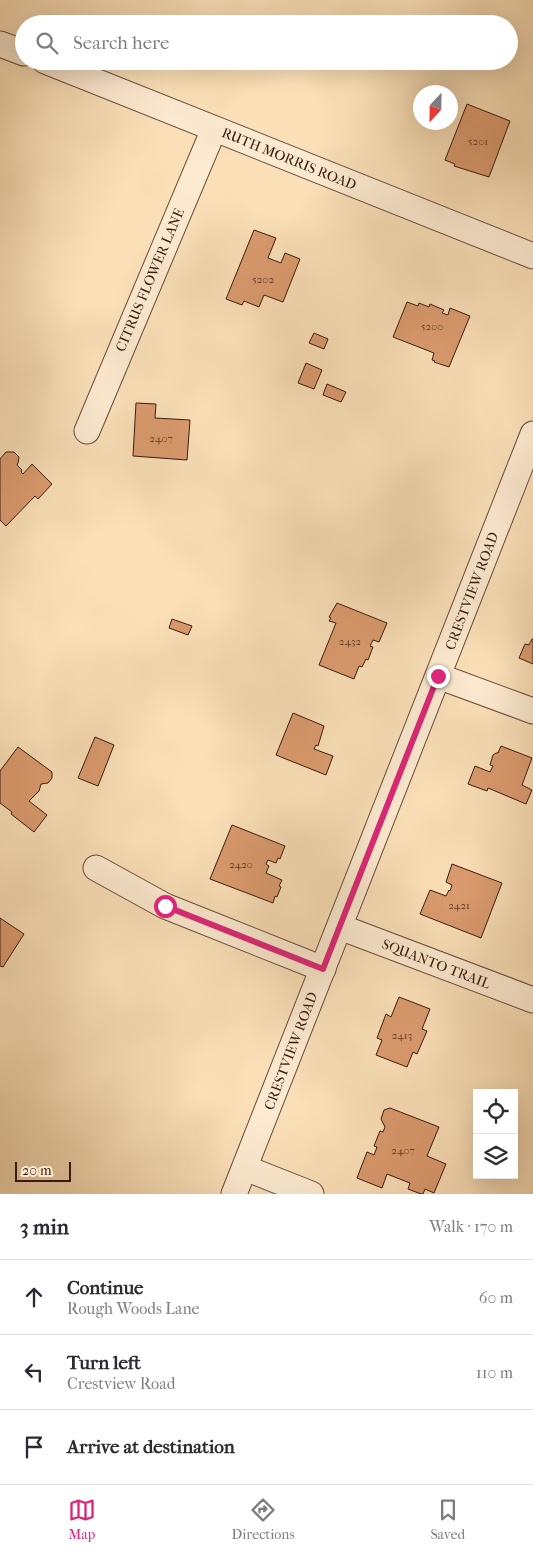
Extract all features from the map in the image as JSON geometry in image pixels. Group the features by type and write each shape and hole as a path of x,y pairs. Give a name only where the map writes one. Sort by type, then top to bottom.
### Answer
{"street":[{"path":"0,44 15,50"},
{"name":"RUTH MORRIS ROAD","path":"67,70 533,256"},
{"name":"CITRUS FLOWER LANE","path":"87,431 214,129"},
{"name":"CRESTVIEW ROAD","path":"234,1194 246,1168 533,434"},
{"path":"438,676 533,711"},
{"path":"96,868 165,906 323,969"},
{"name":"SQUANTO TRAIL","path":"340,927 533,1000"},
{"path":"246,1168 311,1194"}],"building":[{"path":"467,104 510,121 489,177 454,166 455,164 445,160"},
{"path":"254,230 276,238 268,258 281,263 285,253 300,259 283,302 264,295 259,307 244,301 242,305 226,299"},
{"path":"407,302 418,306 419,303 429,307 430,304 444,310 442,313 448,315 450,308 470,316 449,367 434,362 432,360 434,353 393,337"},
{"path":"314,333 328,339 324,349 309,343"},
{"path":"306,363 322,370 314,389 298,383"},
{"path":"327,384 346,392 341,402 323,395"},
{"path":"136,403 156,404 155,418 190,420 187,460 133,456"},
{"path":"6,452 14,452 19,457 17,465 23,474 32,464 52,484 38,499 35,496 6,526 0,520 0,459"},
{"path":"337,603 387,623 379,642 373,640 370,646 373,647 368,660 366,659 362,667 359,666 354,679 319,665 336,623 329,621 331,618 329,617"},
{"path":"172,619 192,626 188,635 169,628"},
{"path":"532,639 533,664 519,658 525,644 529,645"},
{"path":"293,713 324,726 318,746 316,745 314,749 333,756 326,775 276,755"},
{"path":"95,737 114,745 98,786 78,778"},
{"path":"501,746 532,758 522,785 532,790 526,804 488,788 487,791 468,784 475,766 490,772 493,766 490,765 493,755 498,753"},
{"path":"18,747 52,772 52,778 48,783 41,784 39,791 29,801 47,815 34,832 0,803 0,771"},
{"path":"232,825 285,846 280,859 278,858 276,863 268,860 266,864 269,866 266,873 282,880 279,886 281,887 273,903 210,879"},
{"path":"452,864 502,883 481,938 420,914 430,890 446,896 450,891 452,885 446,882"},
{"path":"0,918 24,934 3,967 0,966"},
{"path":"399,997 430,1009 422,1029 427,1031 417,1054 413,1052 407,1067 376,1055 382,1040 377,1038 386,1014 391,1017"},
{"path":"390,1108 439,1127 427,1156 446,1164 434,1193 425,1189 423,1194 421,1194 408,1189 410,1183 387,1174 382,1188 357,1178 367,1152 374,1155 377,1147 374,1146 380,1131 383,1132 385,1127 381,1119 384,1110"}],"route":[{"path":"165,906 323,969 438,676"}]}
